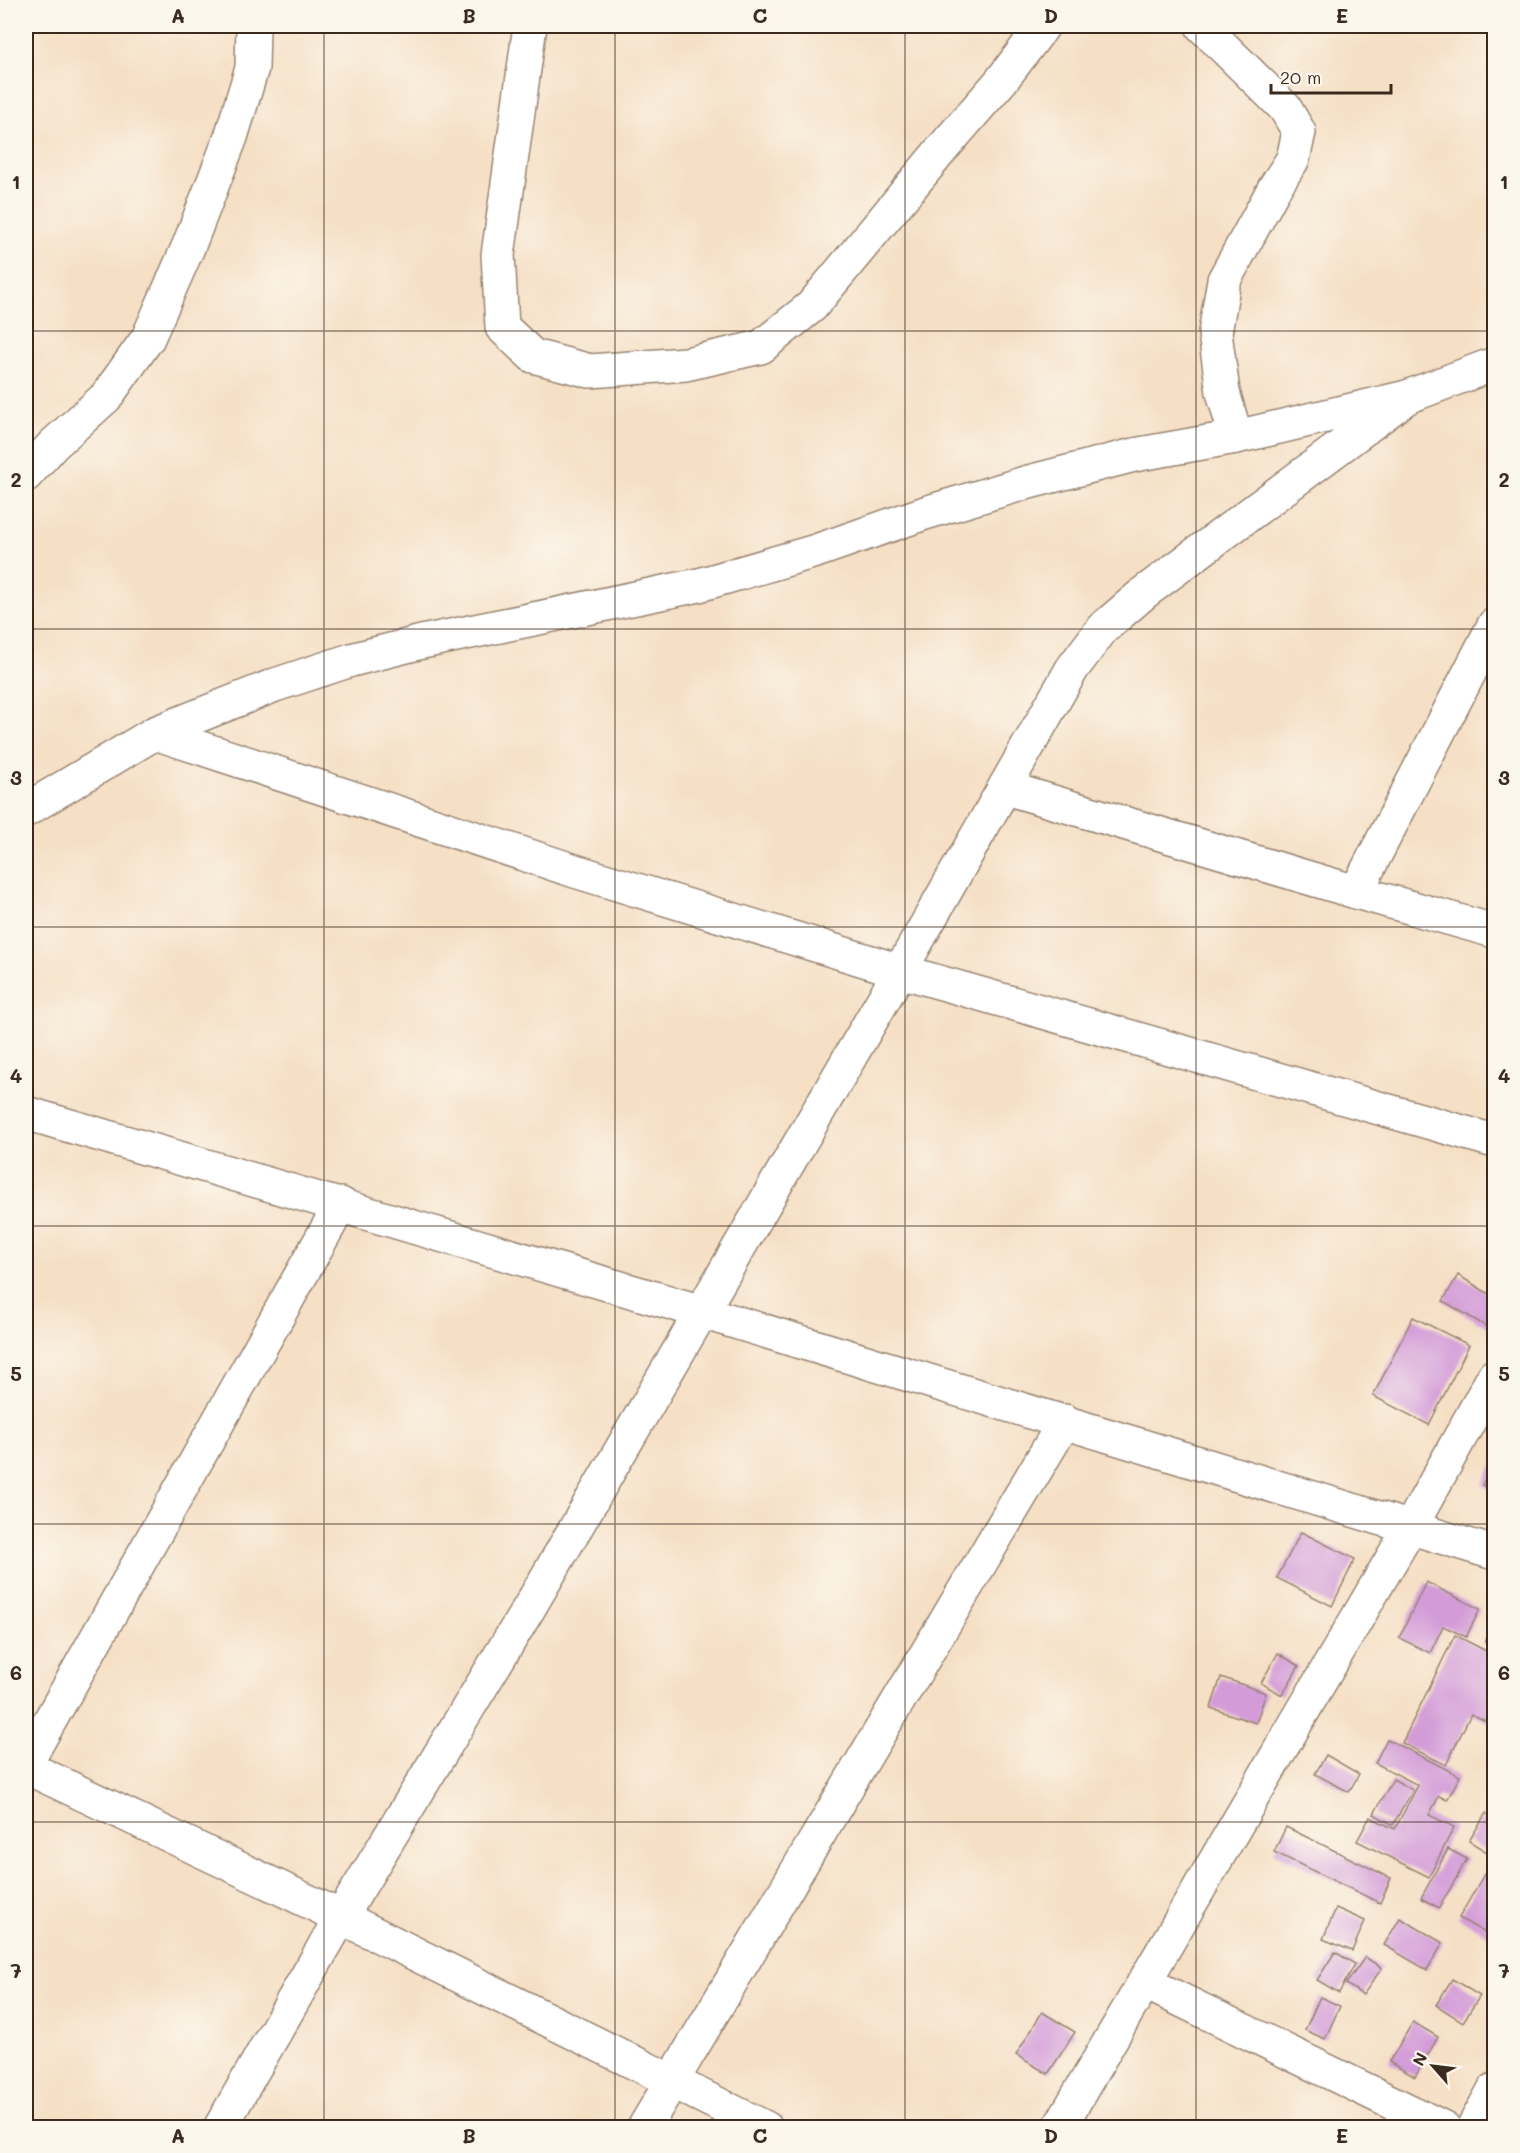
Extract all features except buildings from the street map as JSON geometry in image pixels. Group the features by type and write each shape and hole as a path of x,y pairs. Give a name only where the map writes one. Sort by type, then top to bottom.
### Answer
{"street":[{"path":"26,475 53,446 106,397 148,339 189,245 231,137 252,68 253,26"},
{"path":"530,26 498,255 502,327 533,356 590,371 686,364 761,347 812,306 1001,81 1043,26"},
{"path":"1202,26 1285,108 1299,132 1293,159 1224,280 1215,333 1223,392 1236,437"},
{"path":"26,810 155,733 275,685 351,660 422,642 699,585 816,551 925,513 1025,483 1134,455 1236,437 1407,398 1494,364"},
{"path":"220,2127 341,1917 529,1608 702,1312 1006,788 1072,669 1102,629 1145,592 1407,398"},
{"path":"1356,892 1494,625"},
{"path":"155,733 575,871 900,971 1494,1141"},
{"path":"1006,788 1494,931"},
{"path":"26,1113 702,1312 1494,1553"},
{"path":"341,1204 26,1765 341,1917 766,2127"},
{"path":"1059,2127 1410,1528 1494,1376"},
{"path":"644,2127 1065,1421"},
{"path":"1144,1982 1444,2127"},
{"path":"1473,2127 1494,2090"}]}
